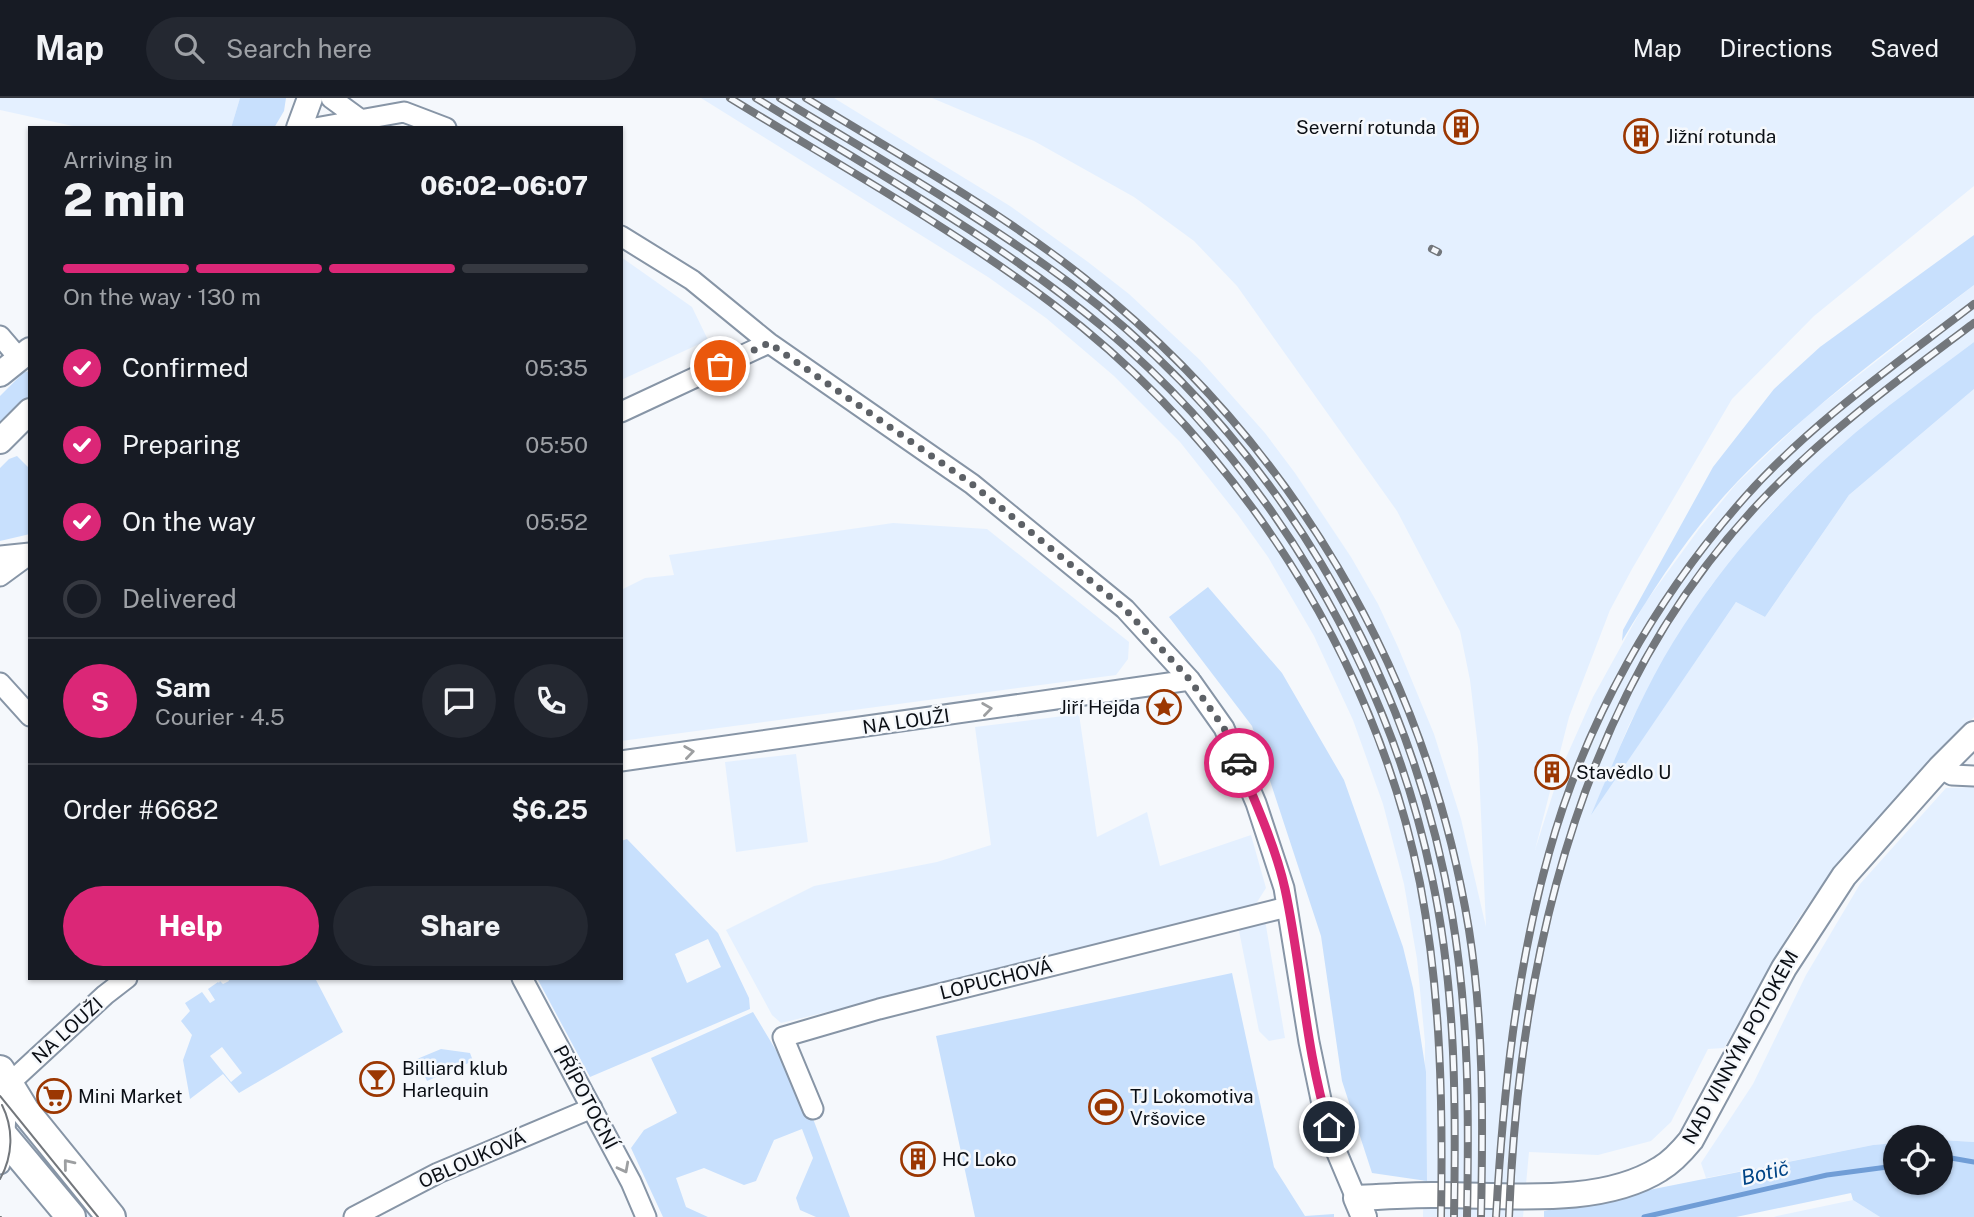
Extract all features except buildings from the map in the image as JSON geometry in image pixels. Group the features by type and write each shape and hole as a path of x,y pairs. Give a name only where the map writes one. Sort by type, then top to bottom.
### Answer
{"main road":[{"path":"3,1082 111,1217"},
{"path":"1,1144 71,1217"}],"street":[{"path":"300,126 310,98"},
{"path":"331,98 361,120"},
{"path":"326,126 404,112 441,126"},
{"path":"623,237 692,280 769,343 972,484 1125,609 1190,680 1224,728 1256,803 1284,888 1309,1042 1323,1109 1334,1146 1360,1207"},
{"path":"0,336 26,355 0,374"},
{"path":"623,411 769,343"},
{"path":"0,441 28,413"},
{"path":"0,556 28,554"},
{"path":"0,576 28,555"},
{"name":"NA LOUŽI","path":"623,761 1190,680"},
{"path":"0,683 28,714"},
{"name":"NAD VINNÝM POTOKEM","path":"1360,1207 1432,1195 1518,1196 1594,1191 1640,1179 1676,1158 1691,1140 1810,924 1844,876 1940,768 1974,734"},
{"path":"1940,768 1952,775 1974,776"},
{"name":"LOPUCHOVÁ","path":"813,1109 783,1037 879,1009 1287,907"},
{"name":"NA LOUŽI","path":"3,1082 124,980"},
{"name":"PŘÍPOTOČNÍ","path":"523,980 631,1182 646,1217"},
{"path":"1,1144 3,1082"},
{"name":"OBLOUKOVÁ","path":"354,1217 438,1173 592,1108"}],"shaded area":[{"path":"0,98 240,98 232,126 73,126 0,110"},
{"path":"240,98 286,98 284,111 275,126 232,126"},
{"path":"701,98 834,98 1010,206 1129,294 1200,360 1265,433 1295,473 1351,557 1378,604 1434,734 1461,819 1486,927 1478,747 1470,680 1460,631 1397,511 1237,286 1194,241 1134,197 1034,141 932,98 1974,98 1974,186 1814,316 1732,399 1632,569 1610,610 1569,717 1535,850 1560,771 1593,697 1645,603 1699,529 1736,484 1810,413 1974,285 1974,342 1842,444 1801,482 1769,515 1710,587 1662,662 1629,725 1593,811 1736,602 1765,617 1849,495 1974,389 1974,717 1837,863 1794,925 1724,1048 1708,1049 1671,1122 1651,1141 1598,1155 1529,1152 1523,1217 1423,1217 1425,1042 1417,959 1404,884 1383,804 1353,720 1314,636 1268,557 1180,442 1114,376 1046,318 988,277"},
{"path":"1974,235 1974,285 1822,403 1737,482 1675,558 1622,641 1623,630 1713,467 1774,389 1820,347"},
{"path":"623,258 692,307 708,340 623,379"},
{"path":"1974,342 1974,389 1849,495 1765,617 1736,602 1591,815 1633,718 1670,647 1737,553 1796,487 1840,446"},
{"path":"28,371 28,405 0,431 0,396 24,372"},
{"path":"17,456 28,467 28,534 0,541 0,468 9,459"},
{"path":"893,523 987,529 1129,642 1128,659 1116,675 623,741 623,589 645,578 674,575 669,555"},
{"path":"1208,587 1282,673 1344,780 1403,947 1413,988 1426,1072 1427,1181 1372,1173 1342,1081 1321,936 1252,726 1169,617"},
{"path":"1079,714 1097,837 1147,812 1160,866 1251,835 1266,888 1252,910 781,1023 772,1015 726,930 814,886 937,862 991,845 975,727"},
{"path":"796,754 808,842 736,852 725,762"},
{"path":"1974,787 1974,1142 1953,1141 1953,1125 1883,1125 1883,1144 1706,1178 1701,1163 1753,1084 1806,975 1860,884 1946,788"},
{"path":"627,839 718,933 749,998 750,1009 590,1077 538,980 623,980 623,840","holes":["708,939 721,967 687,983 675,954"]},
{"path":"1265,920 1285,1038 1269,1041 1259,1031 1238,926"},
{"name":"TJ Lokomotiva Vršovice","path":"1232,973 1274,1167 1305,1216 1334,1214 1334,1217 975,1217 936,1036"},
{"path":"229,980 316,980 343,1032 239,1093 223,1074 190,1099 183,1060 192,1035 181,1021 190,1011 185,1003 202,992 210,1003 215,1000 208,989 220,981 223,984","holes":["222,1047 242,1073 231,1082 210,1056"]},
{"path":"753,1012 806,1100 850,1217 816,1217 800,1210 796,1198 813,1158 802,1129 774,1140 756,1181 744,1185 704,1168 676,1178 686,1207 708,1217 663,1217 631,1148 644,1130 677,1113 651,1058"},
{"path":"441,1049 470,1053 473,1061 427,1081 417,1059"},
{"path":"21,1113 104,1217 79,1217 16,1140"},
{"path":"1953,1141 1974,1142 1974,1217 1880,1217 1853,1200 1851,1193 1736,1217 1544,1217 1544,1211 1883,1144 1883,1195 1953,1195"},
{"path":"1853,1200 1880,1217 1774,1217 1777,1216"}],"waterway":[{"name":"Botič","path":"1953,1158 1974,1162"},
{"name":"Botič","path":"1644,1217 1827,1175 1883,1168"}],"tram line":[{"path":"0,1096 98,1217"},
{"path":"0,1179 10,1152 9,1123 2,1105"}],"railway":[{"path":"730,98 936,224 1054,305 1120,360 1182,422 1238,489 1289,561 1333,637 1370,717 1399,799 1420,883 1432,966 1439,1050 1441,1217"},
{"path":"756,98 978,235 1104,328 1164,383 1219,443 1269,507 1313,576 1352,648 1385,723 1412,799 1432,878 1446,962 1453,1047 1454,1217"},
{"path":"780,98 1001,234 1071,284 1143,345 1209,412 1269,485 1321,564 1366,646 1403,733 1432,823 1452,915 1462,990 1468,1103 1467,1217"},
{"path":"806,98 1017,228 1083,277 1157,341 1225,411 1285,487 1338,567 1383,651 1420,740 1449,833 1474,966 1482,1109 1481,1217"},
{"path":"1432,249 1438,252"},
{"path":"1496,1217 1507,1079 1520,988 1538,898 1564,804 1582,756 1627,663 1682,576 1713,535 1772,469 1798,443 1856,395 1974,304"},
{"path":"1509,1217 1515,1121 1527,1025 1545,929 1570,836 1603,746 1645,659 1697,578 1759,503 1836,430 1974,323"}],"way so far":[{"path":"720,366 769,343 972,484 1125,609 1190,680 1224,728 1239,763"}],"place":[{"name":"Severní rotunda","path":"1461,127"},
{"name":"Jižní rotunda","path":"1641,136"},
{"name":"Jiří Hejda","path":"1164,707"},
{"name":"Stavědlo U","path":"1552,772"},
{"name":"Billiard klub Harlequin","path":"377,1079"},
{"name":"Mini Market","path":"54,1096"},
{"name":"TJ Lokomotiva Vršovice","path":"1106,1107"},
{"name":"HC Loko","path":"918,1159"}],"route":[{"path":"1239,763 1256,803 1284,888 1309,1042 1329,1127"}]}
